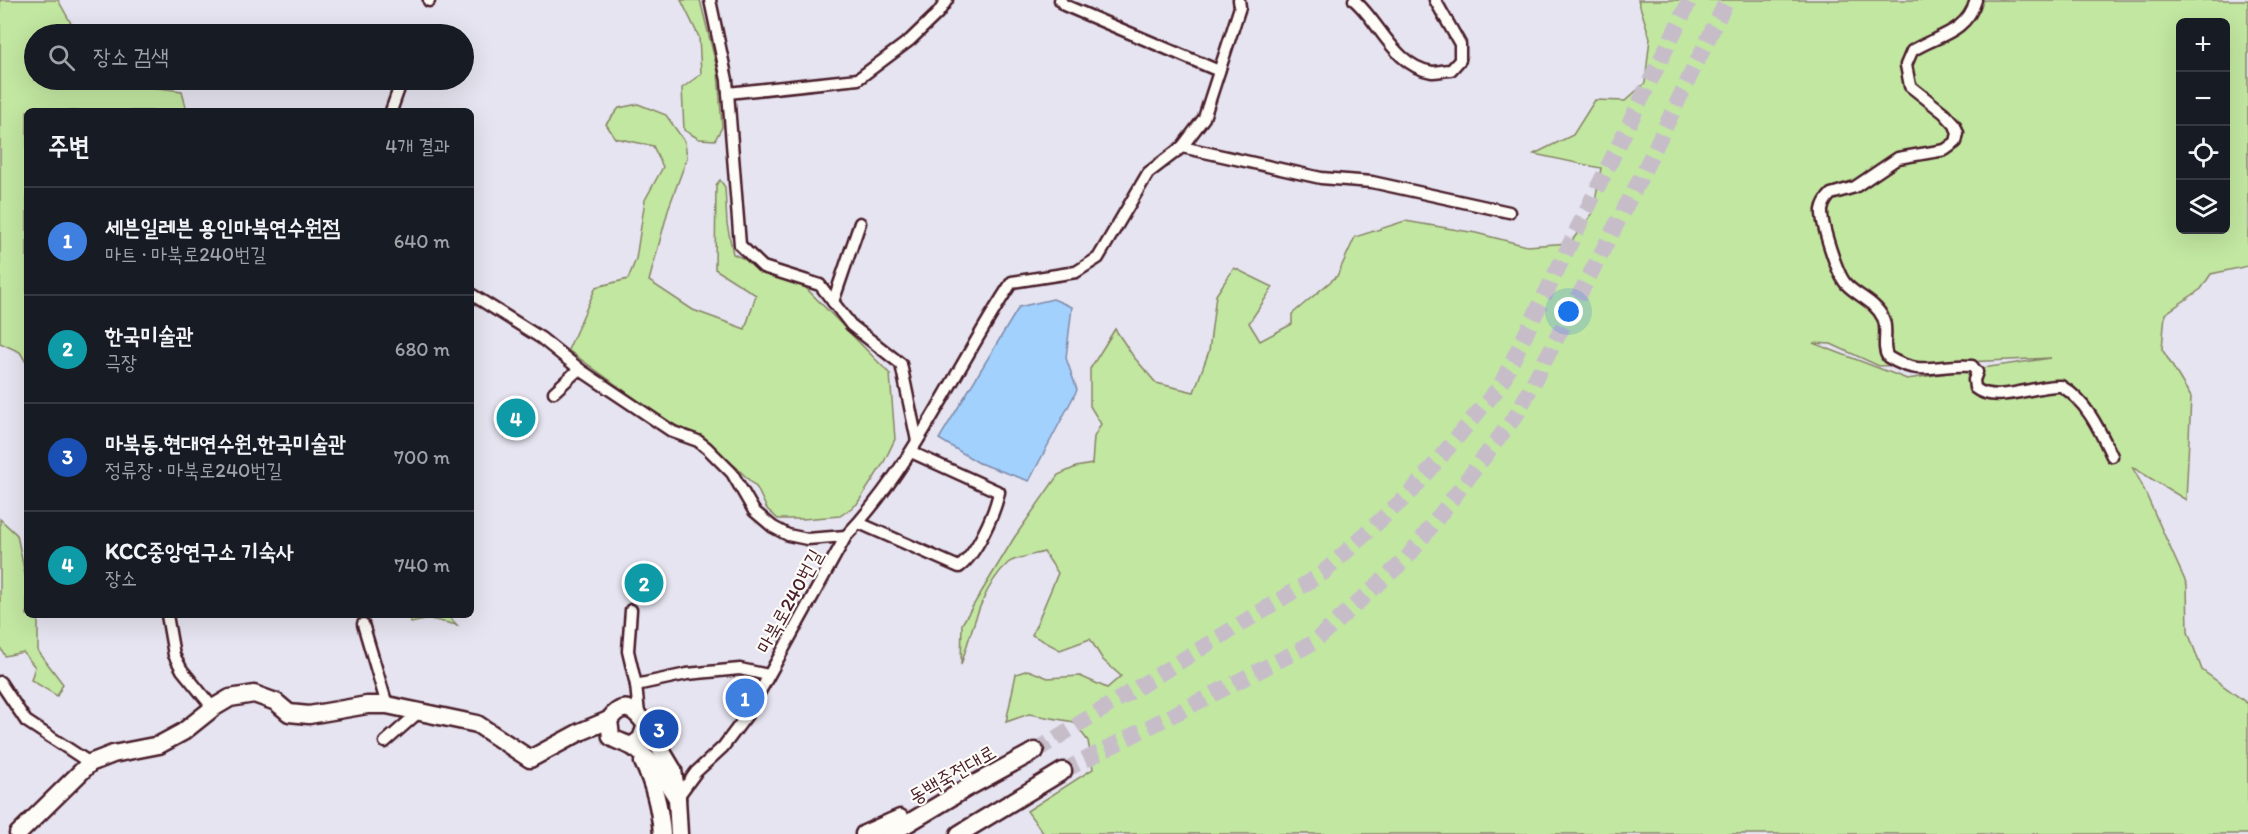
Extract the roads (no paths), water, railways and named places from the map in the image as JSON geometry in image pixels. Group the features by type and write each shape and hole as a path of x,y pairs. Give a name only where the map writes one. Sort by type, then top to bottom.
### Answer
{"street":[{"path":"710,0 728,93 740,244 763,267 820,285 850,325 901,364 917,441"},
{"path":"728,93 858,79 910,40 938,13 947,0"},
{"path":"1060,0 1064,5 1219,71"},
{"path":"1239,0 1240,7 1204,118 1182,147 1321,178 1372,182 1509,212"},
{"path":"1354,0 1411,65 1433,72 1451,70 1460,60 1460,44 1435,0"},
{"path":"1976,0 1973,10 1960,25 1942,38 1912,51 1906,65 1910,86 1951,120 1958,133 1956,142 1945,150 1898,158 1855,187 1831,194 1823,207 1824,230 1843,280 1855,293 1876,307 1882,316 1886,327 1885,351 1888,357 1916,370 1952,365 1972,366 1977,372 1974,380 1975,388 1981,393 2004,394 2061,386 2072,393 2096,423 2112,456"},
{"path":"392,108 398,90"},
{"name":"마북로240번길","path":"677,798 696,772 723,747 747,715 846,536 859,523 910,452 1012,282 1076,272 1098,258 1148,173 1182,147"},
{"path":"833,302 860,223"},
{"path":"474,296 541,338 579,369 673,432 698,441 732,473 754,511 773,527 788,535 807,539 846,536"},
{"path":"554,392 579,369"},
{"path":"859,523 959,567 968,560 997,504 999,492 910,452"},
{"path":"632,610 628,651 642,720 641,739 634,748"},
{"path":"168,618 174,655 213,708"},
{"path":"363,624 387,705"},
{"path":"636,684 687,674 740,669 768,675"},
{"path":"0,682 26,721 90,763"},
{"path":"18,834 90,763 113,754 159,745 183,732 213,708 230,698 254,694 276,702 289,713 309,715 367,705 387,705 477,724 530,759 580,732 609,720 622,708 631,709 642,720 673,770 679,834"},
{"path":"385,742 419,712"},
{"path":"609,720 608,729 611,737 620,744 634,748 660,772 677,798"},
{"path":"634,748 652,780 660,808 662,834"},
{"name":"동백죽전대로","path":"890,834 1035,751"},
{"path":"959,834 1063,771"},
{"path":"864,834 967,788"},
{"path":"968,834 1001,809"}],"water":[{"path":"1053,299 1072,307 1066,358 1077,390 1029,481 979,463 939,439 1019,307"}],"tunnel":[{"path":"1035,751 1323,573 1412,491 1500,386 1690,0"},
{"path":"1063,771 1313,643 1407,558 1517,414 1639,181 1727,0"}],"place":[{"name":"KCC중앙연구소 기숙사","path":"516,418"},
{"name":"한국미술관","path":"644,583"},
{"name":"세븐일레븐 용인마북연수원점","path":"745,698"},
{"name":"마북동.현대연수원.한국미술관","path":"659,729"}]}
